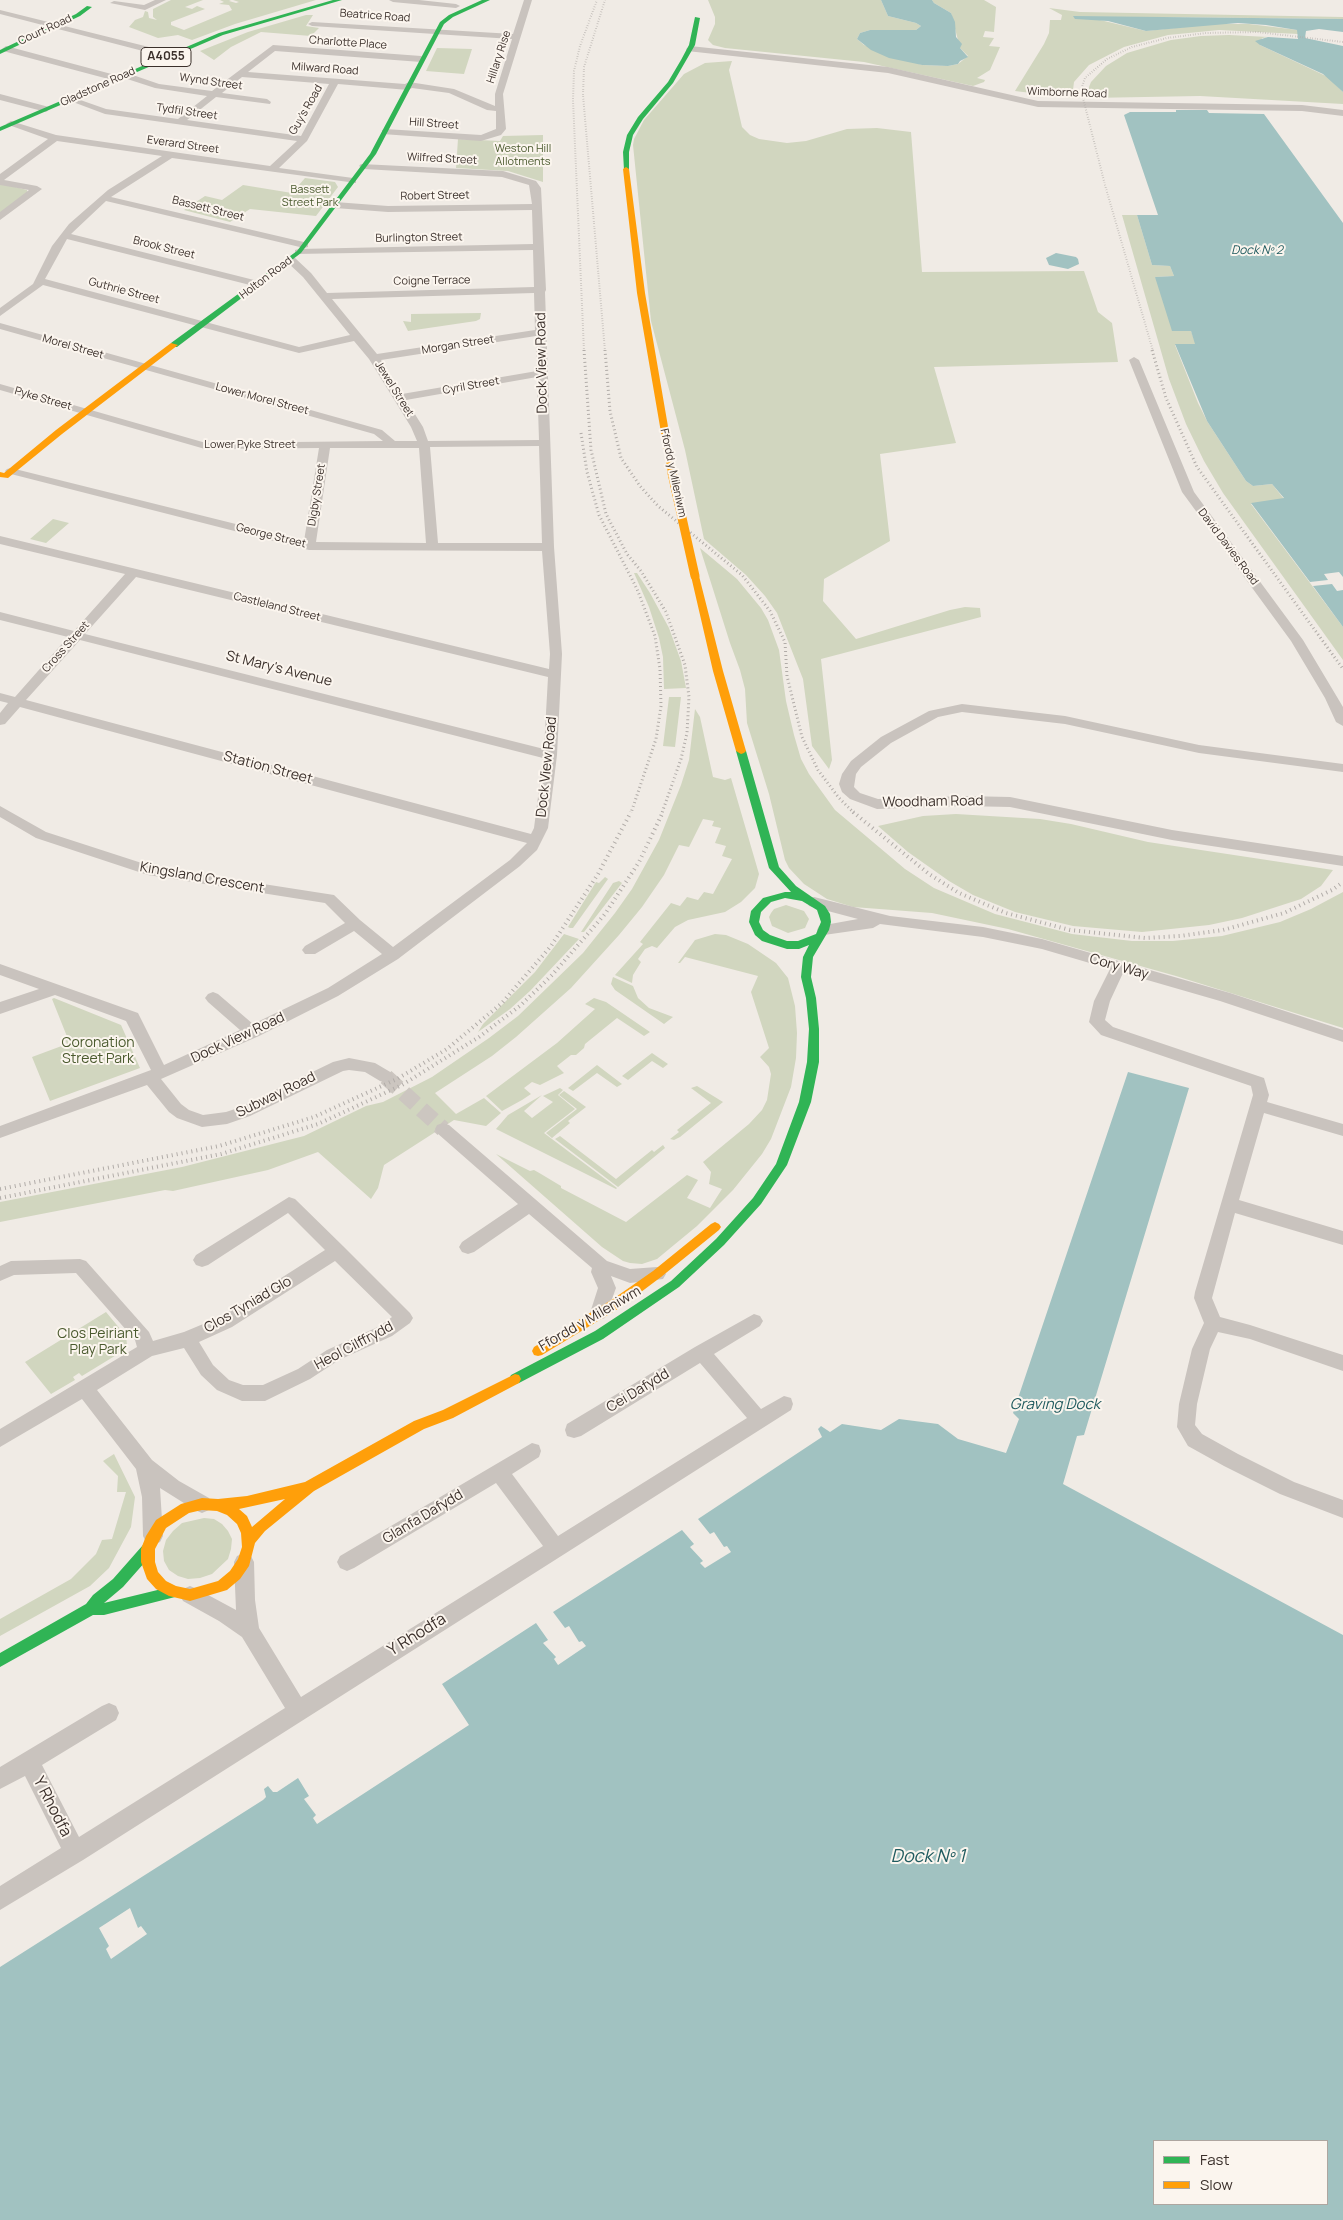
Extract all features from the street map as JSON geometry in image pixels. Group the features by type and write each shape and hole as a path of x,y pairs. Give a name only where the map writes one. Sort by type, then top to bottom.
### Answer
{"street":[{"path":"97,2 145,8 162,0"},
{"name":"Gladstone Road","path":"0,129 170,55 252,24 336,0"},
{"path":"392,0 456,6"},
{"name":"Holton Road","path":"4,476 298,252 364,166 385,132 421,59 445,20 487,0"},
{"name":"Hillary Rise","path":"481,138 493,136 500,131 499,94 528,0"},
{"name":"Court Road","path":"3,50 78,15 97,2"},
{"path":"0,12 170,55"},
{"name":"Ffordd y Mileniwm","path":"696,14 694,52 671,79 670,83 646,109 634,127 626,152 626,167 641,293 672,472 718,671 774,868 792,888 810,900"},
{"name":"Beatrice Road","path":"312,24 518,37"},
{"name":"Charlotte Place","path":"239,74 273,48 421,59"},
{"name":"Wynd Street","path":"3,50 158,86 267,102"},
{"name":"Wimborne Road","path":"694,52 734,54 888,70 1018,102 1038,104 1302,108 1343,113"},
{"path":"179,122 239,74"},
{"name":"Milward Road","path":"239,74 408,86 451,91 490,108 500,109"},
{"name":"Guy's Road","path":"272,169 304,140 335,81"},
{"path":"0,97 46,109"},
{"name":"Tydfil Street","path":"69,99 104,111 304,140"},
{"name":"Everard Street","path":"12,124 55,138 353,181"},
{"name":"Hill Street","path":"385,132 481,138"},
{"path":"0,180 55,138"},
{"path":"0,312 29,293 40,281 64,235 105,198 170,155"},
{"name":"Wilfred Street","path":"364,166 487,172 518,177"},
{"name":"Dock View Road","path":"0,1132 155,1075 253,1032 333,992 393,955 515,864 532,847 536,840 541,828 550,755 556,654 548,547 541,290 536,207 534,186 518,177"},
{"path":"0,180 37,189 0,217"},
{"name":"Bassett Street","path":"105,198 298,252"},
{"name":"Robert Street","path":"335,205 388,210 536,207"},
{"name":"Brook Street","path":"64,235 258,284"},
{"name":"Burlington Street","path":"298,252 539,247"},
{"name":"Jewel Street","path":"298,252 324,296 374,358 417,427 424,444 432,547"},
{"name":"Guthrie Street","path":"40,281 299,350 356,337"},
{"name":"Coigne Terrace","path":"324,296 541,290"},
{"name":"Morel Street","path":"0,326 146,367"},
{"name":"Morgan Street","path":"374,358 541,332"},
{"name":"David Davies Road","path":"1134,360 1188,492 1297,640 1332,698 1343,722"},
{"name":"Lower Morel Street","path":"146,367 378,432"},
{"name":"Cyril Street","path":"400,398 542,373"},
{"name":"Pyke Street","path":"0,387 86,412"},
{"name":"Lower Pyke Street","path":"86,412 205,446 545,443"},
{"path":"378,432 388,440 389,445"},
{"name":"Digby Street","path":"309,546 325,445"},
{"name":"George Street","path":"4,476 58,484 309,546 548,547"},
{"name":"Castleland Street","path":"0,540 555,675"},
{"name":"Cross Street","path":"0,721 133,573"},
{"name":"St Mary's Avenue","path":"0,616 78,634 550,755"},
{"name":"Station Street","path":"0,697 536,840"},
{"name":"Woodham Road","path":"1343,768 1199,749 1065,720 962,708 934,714 886,740 856,764 849,774 846,784 847,788 855,796 877,804 964,801 1010,802 1053,809 1172,835 1343,860"},
{"name":"Kingsland Crescent","path":"0,811 40,835 153,872 328,899 393,955"},
{"name":"Ffordd y Mileniwm","path":"767,900 774,868"},
{"path":"776,943 799,945 821,933 826,922 825,914 810,900 785,895 767,900 756,911 754,922 759,932 776,943 806,977"},
{"name":"Cory Way","path":"810,900 853,913 890,921 950,927 1008,936 1225,997 1343,1036"},
{"name":"Cory Way","path":"821,933 856,924 890,921"},
{"path":"310,950 355,924"},
{"name":"Ffordd y Mileniwm","path":"248,1542 260,1528 310,1487 427,1421 448,1414 599,1335 636,1312 675,1284 720,1242 757,1201 781,1165 805,1102 813,1057 814,1014 806,977 808,957 821,933"},
{"path":"1119,966 1102,1001 1098,1022 1107,1031 1258,1082 1261,1095 1203,1298 1213,1323 1200,1349 1188,1404 1186,1427 1195,1440 1287,1488 1343,1509"},
{"name":"Subway Road","path":"0,969 132,1017 155,1075 175,1108 183,1114 202,1121 227,1118 244,1112 339,1066 349,1064 369,1067 386,1077"},
{"path":"0,1008 55,989"},
{"path":"213,998 253,1032"},
{"path":"1258,1105 1343,1130"},
{"path":"443,1128 601,1266 630,1276 658,1274"},
{"name":"Ffordd y Mileniwm","path":"751,1190 792,1136"},
{"name":"Heol Cilffrydd","path":"188,1338 207,1370 223,1385 242,1393 265,1393 304,1374 333,1354 386,1331 404,1318 289,1204 202,1260"},
{"path":"468,1248 530,1204"},
{"path":"1229,1204 1343,1238"},
{"name":"Ffordd y Mileniwm","path":"525,1358 658,1274 722,1220"},
{"name":"Clos Tyniad Glo","path":"0,1438 147,1350 188,1338 226,1322 337,1251"},
{"path":"0,1274 11,1268 80,1266 143,1337 147,1350"},
{"path":"599,1313 607,1288 600,1272 601,1266"},
{"name":"Cei Dafydd","path":"574,1430 754,1321"},
{"path":"1213,1323 1250,1332 1343,1363"},
{"path":"701,1352 760,1420"},
{"name":"Ffordd y Mileniwm","path":"427,1421 441,1408 491,1378"},
{"path":"84,1387 145,1466 170,1486 210,1505 232,1511 242,1520 248,1533 244,1562 245,1600 249,1630 298,1711"},
{"name":"Y Rhodfa","path":"0,1899 784,1404"},
{"name":"Glanfa Dafydd","path":"347,1562 532,1451"},
{"path":"145,1466 152,1497 151,1543 148,1562 152,1575 161,1585 226,1614 249,1630"},
{"path":"499,1472 556,1548"},
{"name":"Ffordd y Mileniwm","path":"210,1505 247,1502 310,1487"},
{"path":"0,1660 91,1609 98,1599 126,1576 151,1543 161,1524 173,1515 186,1508 210,1505"},
{"path":"91,1609 104,1609 182,1594 206,1592 222,1586 235,1575 244,1562"},
{"name":"Y Rhodfa","path":"0,1779 109,1712"},
{"name":"Y Rhodfa","path":"29,1762 75,1852"}],"green space":[{"path":"171,0 203,0 185,7 192,9 197,6 205,9 171,22 171,25 184,30 232,10 229,5 219,4 224,2 220,0 231,0 229,1 236,3 239,2 233,0 316,0 235,24 192,40 178,35 158,38 129,27 135,20 143,17 145,11 148,12 149,18 157,20 153,17 153,9"},
{"path":"708,0 881,0 888,16 921,26 916,30 870,30 860,33 857,39 864,45 922,65 948,66 958,64 968,56 960,48 951,13 932,0 984,0 996,7 994,32 985,31 983,37 994,38 989,46 1000,47 990,70 977,78 985,80 984,82 973,86 864,62 725,48 713,45 708,40 715,24 715,17"},
{"path":"1049,8 1080,12 1343,17 1343,19 1162,17 1100,20 1146,31 1213,24 1249,24 1298,30 1298,34 1219,30 1168,35 1124,47 1089,65 1074,82 1072,98 1015,91 1044,44 1049,33 1050,20 1061,20 1062,15"},
{"path":"306,15 313,15 306,26 319,28 311,36 261,32 231,47 214,60 200,51 248,32"},
{"path":"1229,35 1268,37 1262,38 1260,45 1328,77 1343,92 1343,104 1200,96 1089,98 1091,82 1106,66 1127,53 1171,40"},
{"path":"437,48 472,49 464,74 426,71"},
{"path":"732,61 729,70 742,127 750,135 759,139 787,143 806,141 847,129 877,128 911,132 922,272 1084,271 1098,312 1112,323 1118,362 934,367 956,443 880,454 890,541 824,579 823,601 856,639 965,607 980,608 981,617 821,659 832,760 829,769 812,746 803,679 777,613 746,575 704,539 685,450 651,321 633,145 634,139 644,120 684,74 705,63"},
{"name":"Weston Hill Allotments","path":"543,135 543,182 508,171 456,168 458,139 500,141 503,136"},
{"name":"Bassett Street Park","path":"305,178 335,182 338,187 316,216 250,209 230,222 184,210 205,196 222,200 243,185 292,193"},
{"path":"0,183 27,190 27,193 0,214"},
{"path":"1122,215 1137,215 1152,265 1170,266 1174,276 1155,277 1191,331 1196,344 1175,345 1198,403 1207,421 1246,481 1253,486 1272,484 1284,499 1251,504 1343,627 1343,660 1223,493 1204,461 1186,424 1169,379"},
{"path":"481,313 480,319 476,321 408,331 403,321 411,322 411,314"},
{"path":"53,519 69,523 46,543 30,539"},
{"path":"700,548 737,579 761,608 768,620 779,650 786,701 794,735 801,759 809,774 835,810 905,869 934,888 995,914 1072,934 1132,941 1173,941 1222,936 1280,922 1311,909 1343,892 1343,1028 1176,976 1008,929 932,913 853,907 827,899 804,884 789,868 785,860 769,794 747,723 745,689 740,670"},
{"path":"634,573 637,573 650,593 669,628 681,661 686,688 664,689 663,657 659,638 649,607"},
{"path":"669,697 681,697 675,747 663,746"},
{"path":"695,709 700,717 713,777 725,780 731,778 759,874 755,888 741,902 725,912 688,920 675,927 657,948 652,946 645,949 638,959 641,962 633,975 632,983 615,975 643,944 640,942 671,903 680,906 687,897 698,900 704,892 713,894 732,859 722,856 726,846 715,843 721,828 712,826 714,821 703,819 689,847 679,845 664,875 642,907 571,988 492,1056 435,1093 456,1114 484,1098 501,1113 486,1126 454,1120 384,1165 378,1188 371,1199 318,1152 268,1170 173,1191 165,1190 0,1222 0,1202 182,1167 304,1136 366,1106 383,1102 432,1077 489,1038 518,1016 583,953 632,889 659,840 681,785 689,760"},
{"path":"956,814 1040,819 1071,824 1148,842 1333,870 1321,886 1301,899 1242,918 1209,925 1142,932 1073,926 1015,912 973,895 949,881 908,852 878,826 923,816"},
{"path":"605,877 608,879 573,928 568,927 596,882 599,883"},
{"path":"619,881 622,883 584,932 581,932 613,883"},
{"path":"786,905 804,911 809,919 805,928 788,933 772,926 769,917 771,913 774,909"},
{"path":"564,934 579,939 530,991 510,1009 478,1032 483,1024 535,972"},
{"path":"715,934 726,935 748,944 776,963 788,978 795,1006 797,1033 796,1058 791,1087 771,1139 762,1154 733,1190 697,1226 657,1259 642,1264 630,1263 623,1261 602,1247 496,1154 530,1171 534,1170 561,1186 561,1188 626,1222 687,1175 698,1180 687,1198 710,1208 722,1189 709,1184 711,1172 703,1162 749,1124 762,1110 767,1100 771,1074 769,1067 760,1057 769,1048 751,992 758,976 685,957 678,963 695,940"},
{"path":"613,977 633,986 638,998 649,1008 673,1017 664,1024 615,990 611,984"},
{"name":"Coronation Street Park","path":"54,998 121,1025 140,1068 50,1101 32,1057 67,1044 65,1040 68,1039 52,999"},
{"path":"594,998 606,1002 650,1032 644,1036 617,1018 585,1044 584,1048 576,1055 571,1055 557,1066 564,1073 540,1085 532,1082 524,1088 531,1094 522,1100 502,1111 486,1096 557,1043 595,1009 585,1004"},
{"path":"652,1053 668,1064 663,1068 652,1061 628,1080 622,1076"},
{"path":"597,1065 622,1084 617,1087 597,1073 573,1091 568,1088"},
{"path":"697,1086 723,1102 680,1137 674,1140 670,1139 679,1132 677,1130 711,1103 691,1088"},
{"path":"560,1088 563,1090 558,1095 575,1109 544,1133 616,1189 496,1129 508,1115 542,1095 524,1111 532,1118 553,1102 543,1096"},
{"path":"564,1091 586,1107 568,1121 570,1123 552,1138 546,1133 577,1109 559,1095"},
{"path":"560,1136 616,1179 652,1150 654,1152 663,1145 665,1148 618,1187 555,1139"},
{"name":"Clos Peiriant Play Park","path":"106,1312 126,1336 127,1345 118,1354 82,1376 79,1373 73,1377 75,1380 51,1394 25,1362"},
{"path":"114,1454 135,1497 131,1527 109,1568 90,1586 0,1636 0,1619 71,1579 96,1554 102,1540 112,1539 126,1492 117,1492 118,1476 103,1461"},
{"path":"204,1518 214,1519 228,1531 232,1539 228,1559 212,1574 188,1579 178,1576 169,1570 164,1561 163,1551 166,1540 182,1523"}],"water":[{"path":"881,0 932,0 951,13 955,22 956,37 962,44 960,48 968,57 958,64 948,66 922,65 889,58 871,50 857,39 860,33 870,30 916,30 921,26 888,16"},
{"path":"1073,16 1343,19 1343,32 1319,29 1306,31 1305,38 1343,46 1343,92 1323,74 1255,41 1268,37 1298,39 1297,30 1238,23 1146,31 1108,21 1075,19"},
{"name":"Dock Nº 2","path":"1176,110 1264,114 1343,223 1343,577 1339,572 1324,574 1328,580 1310,582 1251,503 1284,498 1272,484 1253,486 1246,481 1207,421 1175,344 1195,344 1191,331 1172,331 1155,277 1174,276 1170,266 1152,265 1137,215 1158,215 1124,115 1130,112 1176,112"},
{"path":"1056,253 1076,257 1079,264 1068,269 1049,265 1046,258"},
{"path":"1332,584 1337,591 1343,590 1343,627 1313,586"},
{"name":"Dock Nº 1","path":"1128,1072 1189,1088 1084,1435 1077,1436 1063,1484 1343,1635 1343,2220 0,2220 0,1967 263,1800 266,1797 264,1789 268,1786 273,1792 277,1792 298,1778 309,1796 304,1799 316,1815 313,1818 317,1824 469,1725 442,1684 536,1623 548,1640 543,1643 556,1657 554,1659 558,1665 586,1646 582,1641 579,1642 569,1626 565,1628 553,1612 682,1530 694,1544 690,1547 703,1561 700,1563 705,1568 731,1552 727,1546 724,1547 714,1532 710,1534 698,1519 822,1437 818,1429 821,1426 830,1432 842,1424 881,1430 899,1419 938,1424 958,1439 1006,1453 1019,1419 1013,1413"}],"pier":[{"path":"130,1908 138,1928 141,1926 147,1934 111,1959 106,1949 109,1946 99,1928"}],"tunnel":[{"path":"386,1077 443,1129"}],"railway":[{"path":"584,351 573,100 574,71 580,46 597,0"},
{"path":"605,0 584,67 583,95 605,351"},
{"path":"1153,351 1105,185 1081,90 1085,78 1107,59 1132,47 1167,38 1206,33 1257,32 1343,42"},
{"path":"584,350 591,450 606,514 627,554 641,571 666,612 685,665 689,697 687,733 681,759 662,813"},
{"path":"605,350 610,411 621,458 640,486 658,506 742,575 770,611 785,642 787,676 802,737 818,770 839,798 853,812"},
{"path":"1152,350 1166,398 1197,467 1343,669"},
{"path":"581,433 587,472 599,515 637,589 655,636 660,669 661,706 656,739 631,813"},
{"path":"0,1189 219,1146 314,1117 397,1079 447,1049 502,1003 551,946 598,874 631,812"},
{"path":"0,1198 221,1154 318,1124 402,1085 479,1037 521,1005 552,975 605,914 639,862 663,812"},
{"path":"853,812 929,874 959,893 1006,913 1070,930 1145,938 1180,936 1223,930 1284,913 1332,890 1343,882"}],"traffic: fast":[{"path":"0,129 221,34 339,0"},
{"path":"174,345 299,252 373,154 442,23 451,16 487,0"},
{"path":"0,52 78,15 89,7"},
{"path":"626,169 626,152 630,135 640,118 670,83 684,60 692,45 697,18"},
{"path":"741,751 774,868 792,888 805,898"},
{"path":"785,895 805,898 821,908 825,914 826,922 824,930 819,937 799,945 787,945 766,938 759,932 754,922 756,911 767,900 785,895"},
{"path":"515,1379 599,1335 675,1284 720,1242 757,1201 781,1165 805,1102 813,1062 814,1029 811,998 806,977 808,957 818,937"},
{"path":"0,1660 91,1609 98,1599 118,1583 148,1549"},
{"path":"91,1609 104,1609 174,1592"}],"traffic: slow":[{"path":"626,169 641,293 672,473"},
{"path":"0,474 5,476 59,432 174,345"},
{"path":"672,473 695,576"},
{"path":"695,576 718,671 741,751"},
{"path":"538,1351 617,1303 657,1274 715,1227"},
{"path":"248,1542 260,1527 309,1487 419,1425 448,1414 515,1379"},
{"path":"218,1505 247,1502 305,1488"},
{"path":"202,1504 218,1505 232,1511 242,1520 248,1533 249,1547 244,1562 235,1575 222,1586 190,1595 174,1592 161,1585 152,1575 148,1562 148,1549 153,1536 161,1524 186,1508 202,1504"}],"water label":[{"name":"Graving Dock","path":"1055,1405"}]}
